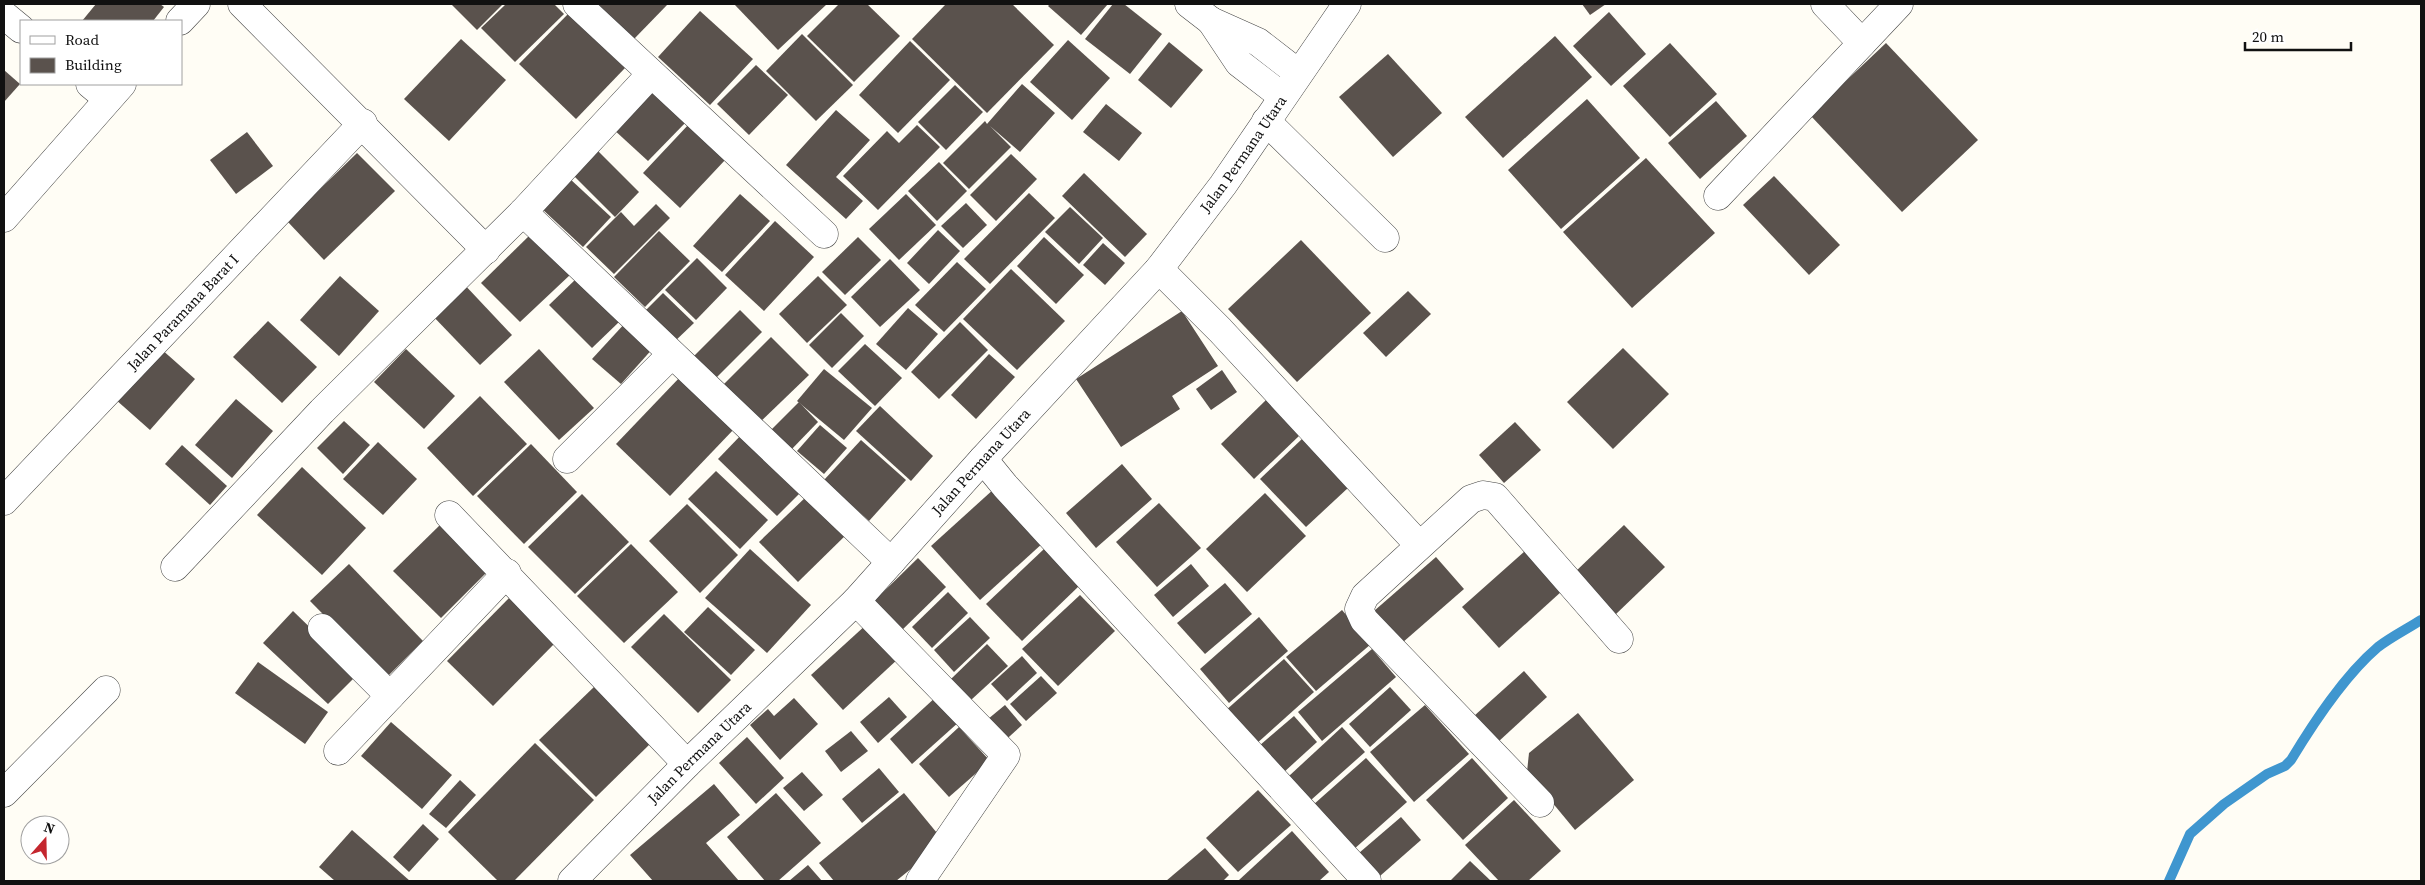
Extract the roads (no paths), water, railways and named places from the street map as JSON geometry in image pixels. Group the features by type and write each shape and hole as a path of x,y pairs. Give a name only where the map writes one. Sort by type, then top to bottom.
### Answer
{"street":[{"path":"181,20 196,4"},
{"path":"242,4 486,250"},
{"path":"576,4 824,234"},
{"path":"1189,4 1210,21 1258,42 1298,73"},
{"name":"Jalan Permana Utara","path":"572,881 687,764 856,602 983,459 1159,269 1222,185 1347,4"},
{"path":"1825,4 1862,43"},
{"path":"1718,196 1899,4"},
{"path":"4,15 20,28"},
{"path":"1210,21 1239,63 1282,96"},
{"path":"175,567 322,411 523,212 651,74"},
{"path":"4,218 107,89"},
{"path":"1266,121 1384,238"},
{"name":"Jalan Paramana Barat I","path":"4,501 362,123"},
{"path":"523,212 671,355 891,562"},
{"path":"1159,269 1220,330 1419,545"},
{"path":"567,459 671,355"},
{"path":"983,459 1005,486 1198,699 1367,881"},
{"path":"1540,803 1364,620 1358,609 1365,596 1419,545 1471,498 1483,495 1495,497 1620,639"},
{"path":"449,515 507,573 687,764"},
{"path":"338,751 507,573"},
{"path":"856,602 1006,755 920,881"},
{"path":"322,628 390,696"},
{"path":"4,793 106,690"}],"waterway":[{"path":"2169,881 2190,834 2224,804 2267,774 2285,766 2291,760 2330,700 2365,659 2378,647 2421,620"}]}
